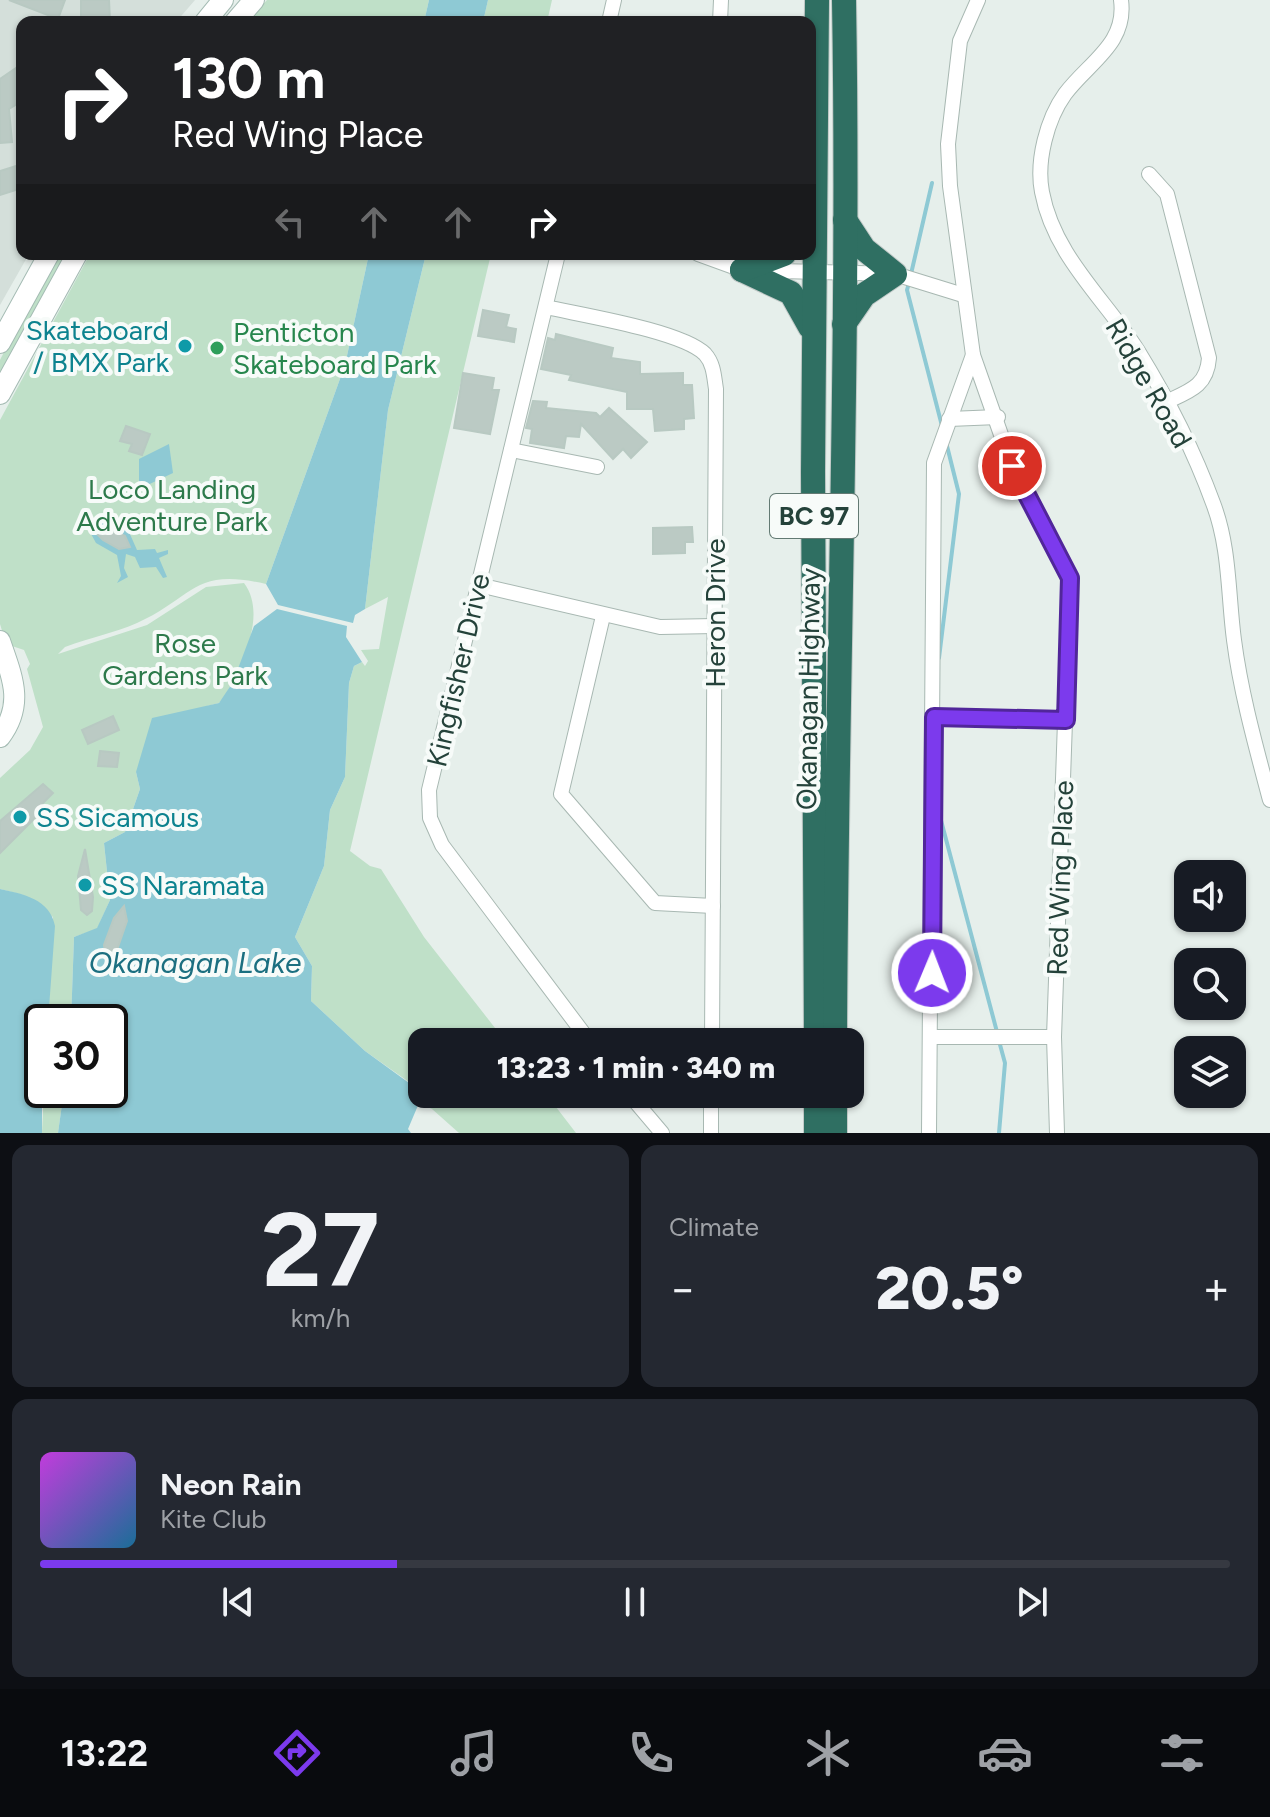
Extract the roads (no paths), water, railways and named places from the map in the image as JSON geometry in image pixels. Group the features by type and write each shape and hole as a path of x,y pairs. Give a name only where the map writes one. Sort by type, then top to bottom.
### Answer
{"highway":[{"name":"Okanagan Highway","path":"816,41 817,0"},
{"name":"Okanagan Highway","path":"835,1028 836,704 845,272 844,0"},
{"path":"844,324 864,295 895,274 864,249 845,220"},
{"path":"742,270 768,260"},
{"name":"Okanagan Highway","path":"813,260 816,1028"},
{"path":"742,270 791,293 803,308 813,336"},
{"path":"816,1108 816,1133"},
{"path":"835,1108 835,1133"}],"street":[{"path":"210,16 223,0"},
{"path":"240,16 254,0"},
{"path":"929,1133 934,463 973,355 963,295 948,144 960,41 978,0"},
{"name":"Ridge Road","path":"1121,0 1123,17 1115,40 1064,95 1049,128 1041,161 1041,191 1053,228 1073,265 1136,349 1166,402 1214,504 1227,558 1234,641 1248,716 1270,800"},
{"path":"1149,174 1167,194 1209,358 1208,375 1199,387 1166,402"},
{"path":"0,343 46,260"},
{"path":"0,394 74,260"},
{"name":"Kingfisher Drive","path":"557,260 429,790 430,818 442,845 579,1028"},
{"path":"714,260 742,270 895,274 963,295"},
{"name":"Heron Drive","path":"546,307 680,339 704,353 712,365 716,389 712,1028"},
{"name":"Red Wing Place","path":"973,355 998,417 1012,466 1070,578 1054,1037 1057,1133"},
{"path":"949,419 998,417"},
{"path":"511,450 597,467"},
{"path":"479,585 660,627 715,626"},
{"path":"603,616 561,794 655,903 713,906"},
{"path":"0,641 7,675 16,698 3,727"},
{"path":"934,717 1066,720"},
{"path":"931,1037 1054,1037"},
{"path":"641,1108 662,1133"},
{"path":"711,1108 711,1133"}],"water":[{"path":"429,0 488,0 484,16 425,16"},
{"path":"368,260 425,260 388,410 365,609 355,615 353,623 278,605 266,584 345,365"},
{"path":"169,444 173,473 139,489 139,459"},
{"path":"106,519 129,532 137,550 155,549 157,553 168,550 168,554 159,558 167,577 163,578 156,567 140,568 135,557 126,554 124,568 128,577 117,583 121,576 117,555 96,543 90,532 96,520"},
{"name":"Okanagan Lake","path":"277,609 347,626 346,637 362,662 354,666 349,683 345,777 330,810 324,866 295,937 312,966 311,1001 365,1051 408,1082 408,1108 417,1108 408,1129 411,1133 58,1133 61,1108 128,1108 128,1004 72,1004 74,937 97,928 110,900 104,843 125,832 140,789 136,772 152,718 219,703 233,682 254,626"},
{"name":"Okanagan Lake","path":"0,889 34,899 48,910 55,926 49,1004 24,1004 24,1108 42,1108 42,1133 0,1133"}],"waterway":[{"path":"911,274 932,183"},
{"path":"909,283 907,290 942,426"},
{"path":"939,658 959,494 946,442"},
{"path":"938,809 997,1032"},
{"path":"999,1041 1005,1063 999,1133"}],"place":[{"name":"Skateboard / BMX Park","path":"185,346"},
{"name":"Penticton Skateboard Park","path":"217,348"},
{"name":"SS Sicamous","path":"20,817"},
{"name":"SS Naramata","path":"85,885"}],"park label":[{"name":"Loco Landing Adventure Park","path":"172,505"},
{"name":"Rose Gardens Park","path":"185,659"}]}
